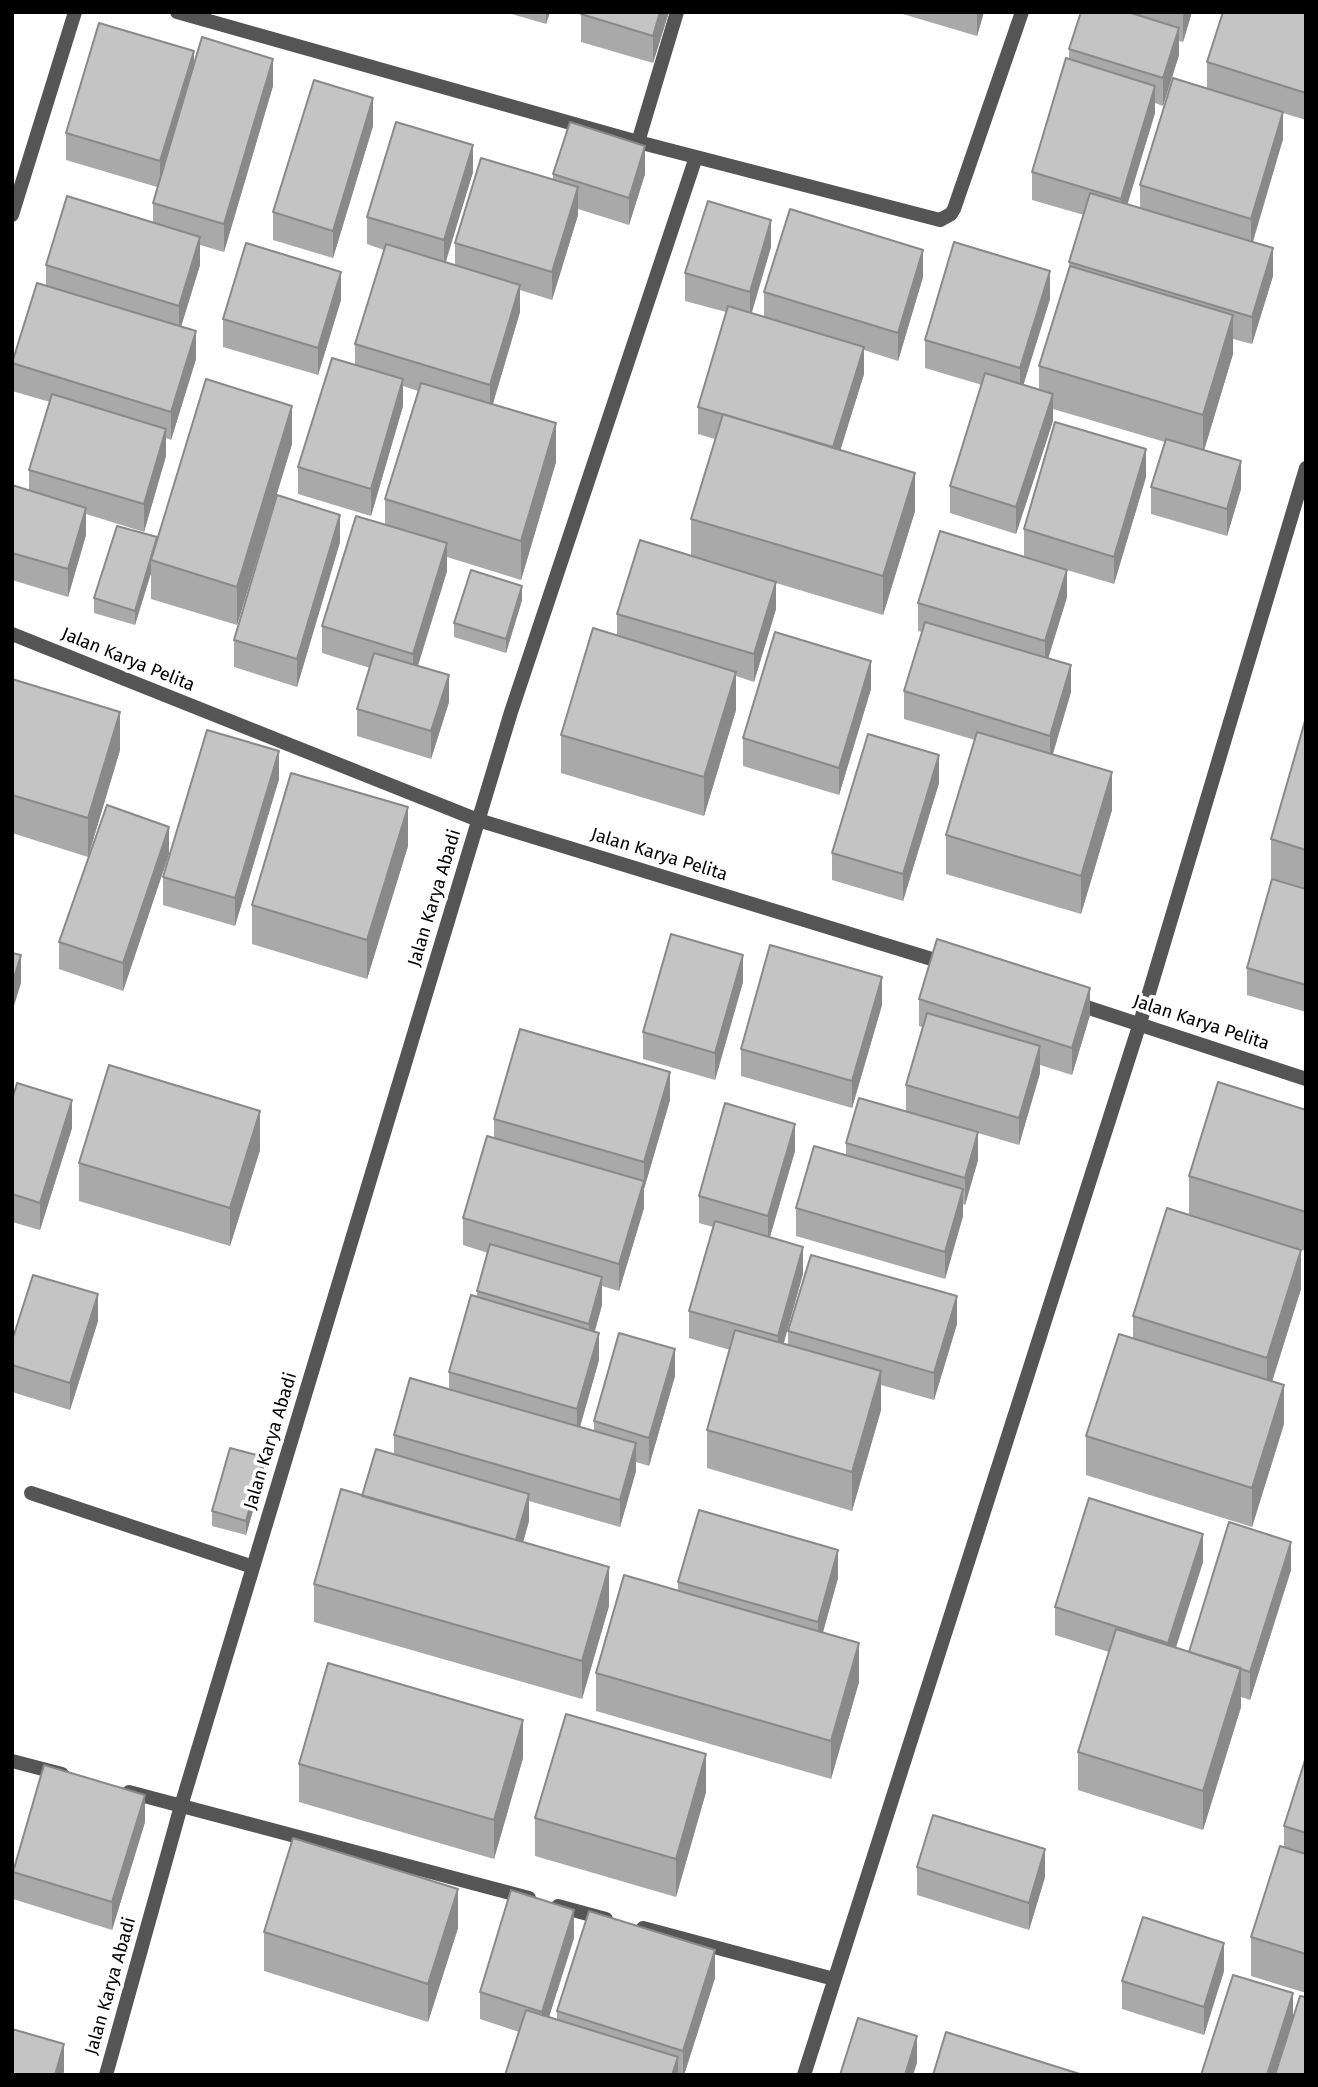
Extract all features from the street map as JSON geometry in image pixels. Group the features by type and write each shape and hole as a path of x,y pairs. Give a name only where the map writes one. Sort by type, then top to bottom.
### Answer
{"street":[{"path":"12,215 75,12"},
{"path":"177,12 638,142 934,219 946,218 954,209 1022,12"},
{"path":"638,142 677,12"},
{"name":"Jalan Karya Abadi","path":"106,2075 181,1806 511,712 696,157"},
{"path":"804,2075 1140,1023 1306,468"},
{"name":"Jalan Karya Pelita","path":"12,635 478,820 968,970"},
{"name":"Jalan Karya Pelita","path":"1060,998 1306,1079"},
{"path":"31,1493 253,1567"},
{"path":"12,1761 77,1779"},
{"path":"116,1789 834,1979"}],"building":[{"path":"581,12 660,12 653,36"},
{"path":"1081,12 1128,12 1179,28 1163,78 1069,49"},
{"path":"1223,12 1306,12 1306,93 1207,62"},
{"path":"99,23 194,51 160,161 66,133"},
{"path":"202,37 273,59 224,224 153,203"},
{"path":"1066,58 1155,86 1121,199 1032,172"},
{"path":"1173,78 1283,112 1251,219 1140,185"},
{"path":"314,80 373,98 333,231 273,212"},
{"path":"396,122 473,145 444,240 367,217"},
{"path":"570,122 645,146 629,198 553,174"},
{"path":"481,158 578,187 552,272 455,243"},
{"path":"1090,193 1273,248 1252,317 1069,262"},
{"path":"67,196 200,237 179,306 46,265"},
{"path":"708,201 771,220 750,292 685,273"},
{"path":"790,209 923,250 898,333 764,292"},
{"path":"954,242 1050,271 1020,368 925,340"},
{"path":"246,243 341,272 318,348 223,319"},
{"path":"386,244 520,285 490,385 355,344"},
{"path":"1070,266 1233,315 1203,415 1039,366"},
{"path":"37,283 196,331 171,412 12,363"},
{"path":"728,306 864,347 833,447 698,407"},
{"path":"332,358 403,379 371,489 298,467"},
{"path":"985,373 1053,394 1016,507 950,486"},
{"path":"206,379 292,406 237,587 151,560"},
{"path":"421,383 556,423 521,541 385,499"},
{"path":"52,394 166,429 144,504 29,470"},
{"path":"723,414 915,473 883,576 691,519"},
{"path":"1055,422 1146,449 1114,557 1024,529"},
{"path":"1166,439 1241,461 1227,509 1151,487"},
{"path":"12,485 86,508 68,569 12,553"},
{"path":"277,495 340,515 297,659 234,640"},
{"path":"356,516 447,543 413,654 322,626"},
{"path":"117,526 157,537 135,611 94,598"},
{"path":"940,531 1067,570 1045,641 918,603"},
{"path":"640,540 776,582 754,654 617,614"},
{"path":"471,570 522,586 506,639 454,623"},
{"path":"925,622 1071,665 1050,736 904,691"},
{"path":"593,628 736,672 704,777 561,735"},
{"path":"775,632 871,661 839,768 743,738"},
{"path":"374,653 449,675 431,731 357,709"},
{"path":"12,679 120,712 88,818 12,795"},
{"path":"1306,721 1306,850 1271,839"},
{"path":"207,730 279,751 235,898 163,877"},
{"path":"977,732 1112,772 1081,876 946,835"},
{"path":"868,734 939,755 903,874 832,853"},
{"path":"291,773 408,807 367,940 252,905"},
{"path":"107,805 169,827 123,963 59,942"},
{"path":"1272,879 1306,889 1306,985 1247,968"},
{"path":"671,934 743,955 715,1053 643,1032"},
{"path":"937,939 1090,988 1072,1048 919,999"},
{"path":"770,945 882,977 852,1081 741,1049"},
{"path":"12,953 21,955 12,985"},
{"path":"927,1013 1040,1046 1019,1118 906,1085"},
{"path":"520,1029 670,1072 644,1162 494,1119"},
{"path":"109,1065 260,1111 230,1208 79,1163"},
{"path":"1218,1082 1306,1110 1306,1212 1189,1176"},
{"path":"17,1083 72,1100 40,1203 12,1194 12,1100"},
{"path":"859,1098 978,1132 965,1178 846,1143"},
{"path":"725,1103 795,1124 768,1216 699,1196"},
{"path":"487,1136 644,1181 619,1264 463,1218"},
{"path":"814,1146 963,1189 945,1252 796,1208"},
{"path":"1167,1208 1301,1250 1267,1358 1133,1316"},
{"path":"715,1221 803,1247 778,1336 689,1311"},
{"path":"490,1244 602,1277 589,1324 477,1291"},
{"path":"811,1255 957,1296 934,1373 788,1331"},
{"path":"33,1275 98,1294 70,1383 12,1365 12,1341"},
{"path":"471,1295 599,1333 577,1409 449,1372"},
{"path":"735,1330 881,1371 852,1472 707,1430"},
{"path":"619,1333 675,1349 649,1438 594,1421"},
{"path":"1119,1334 1284,1385 1252,1488 1086,1436"},
{"path":"410,1378 636,1443 620,1500 394,1435"},
{"path":"230,1448 264,1457 246,1521 212,1511"},
{"path":"376,1449 529,1494 516,1540 362,1496"},
{"path":"341,1489 609,1567 582,1661 314,1584"},
{"path":"1089,1498 1203,1534 1168,1643 1055,1607"},
{"path":"699,1510 838,1550 818,1622 678,1582"},
{"path":"1229,1522 1291,1542 1250,1672 1189,1652"},
{"path":"624,1575 859,1643 831,1741 596,1673"},
{"path":"1116,1629 1241,1668 1203,1791 1078,1752"},
{"path":"328,1663 523,1720 494,1820 299,1764"},
{"path":"566,1714 706,1754 676,1859 535,1818"},
{"path":"1306,1757 1306,1833 1284,1826"},
{"path":"44,1765 145,1795 112,1902 13,1872"},
{"path":"933,1815 1045,1849 1029,1903 917,1867"},
{"path":"293,1838 458,1889 428,1984 264,1932"},
{"path":"1280,1846 1306,1854 1306,1954 1251,1937"},
{"path":"511,1890 574,1910 542,2012 480,1992"},
{"path":"589,1911 715,1950 683,2051 557,2011"},
{"path":"1143,1917 1224,1943 1204,2007 1122,1981"},
{"path":"1233,1975 1293,1993 1267,2075 1201,2075"},
{"path":"1300,1996 1306,1997 1306,2075 1275,2075"},
{"path":"526,2010 678,2057 672,2075 505,2075"},
{"path":"858,2018 917,2036 905,2075 840,2075"},
{"path":"12,2029 64,2044 55,2075 12,2075"},
{"path":"946,2032 1083,2075 933,2075"}]}
